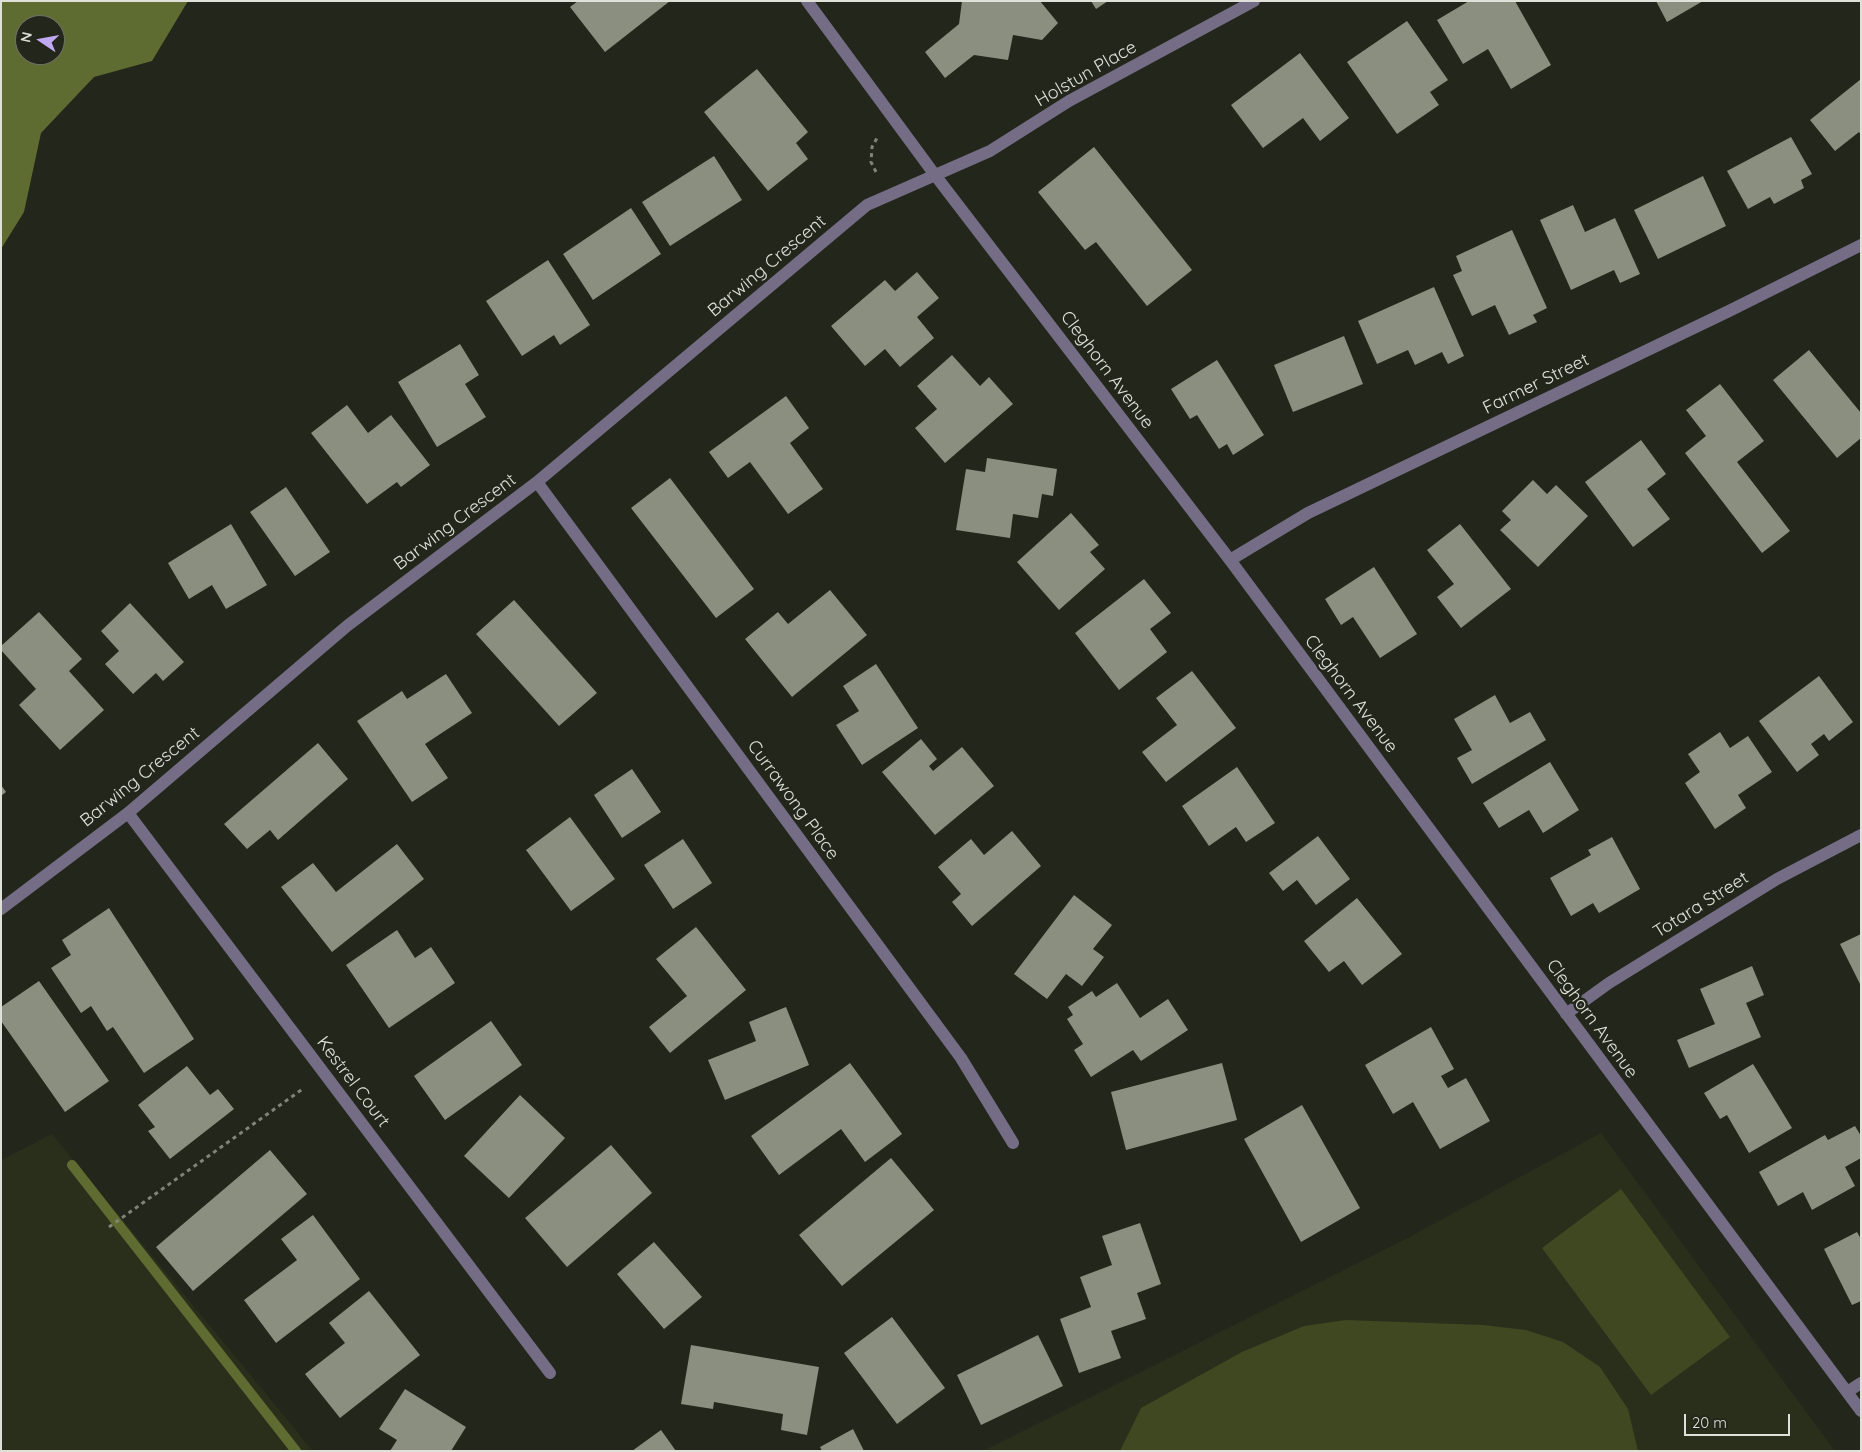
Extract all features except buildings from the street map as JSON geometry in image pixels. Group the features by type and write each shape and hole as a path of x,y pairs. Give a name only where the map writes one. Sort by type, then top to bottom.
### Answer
{"street":[{"name":"Cleghorn Avenue","path":"806,1 935,175 1230,560 1861,1411"},
{"name":"Holstun Place","path":"935,175 990,152 1069,102 1254,1"},
{"name":"Barwing Crescent","path":"1,909 128,813 347,626 537,482 867,205 935,175"},
{"name":"Farmer Street","path":"1230,560 1308,513 1729,311 1861,245"},
{"name":"Currawong Place","path":"537,482 961,1058 1013,1143"},
{"name":"Kestrel Court","path":"128,813 550,1373"},
{"name":"Totara Street","path":"1566,1014 1609,983 1777,878 1861,835"},
{"path":"1847,1392 1861,1383"}],"path":[{"path":"876,172 871,162 871,154 872,147 878,137"},
{"path":"109,1227 324,1073"}],"shaded area":[{"path":"1,1 188,1 152,61 94,77 41,133 24,212 1,249"},
{"path":"1601,1133 1835,1451 983,1451 1402,1241"},
{"path":"52,1134 313,1451 1,1451 1,1160"},
{"path":"1621,1189 1730,1337 1651,1395 1542,1248"},
{"path":"1346,1320 1483,1325 1526,1330 1563,1342 1600,1367 1628,1409 1638,1451 1120,1451 1141,1408 1242,1352 1304,1326"}],"waterway":[{"path":"72,1165 296,1451"}]}
